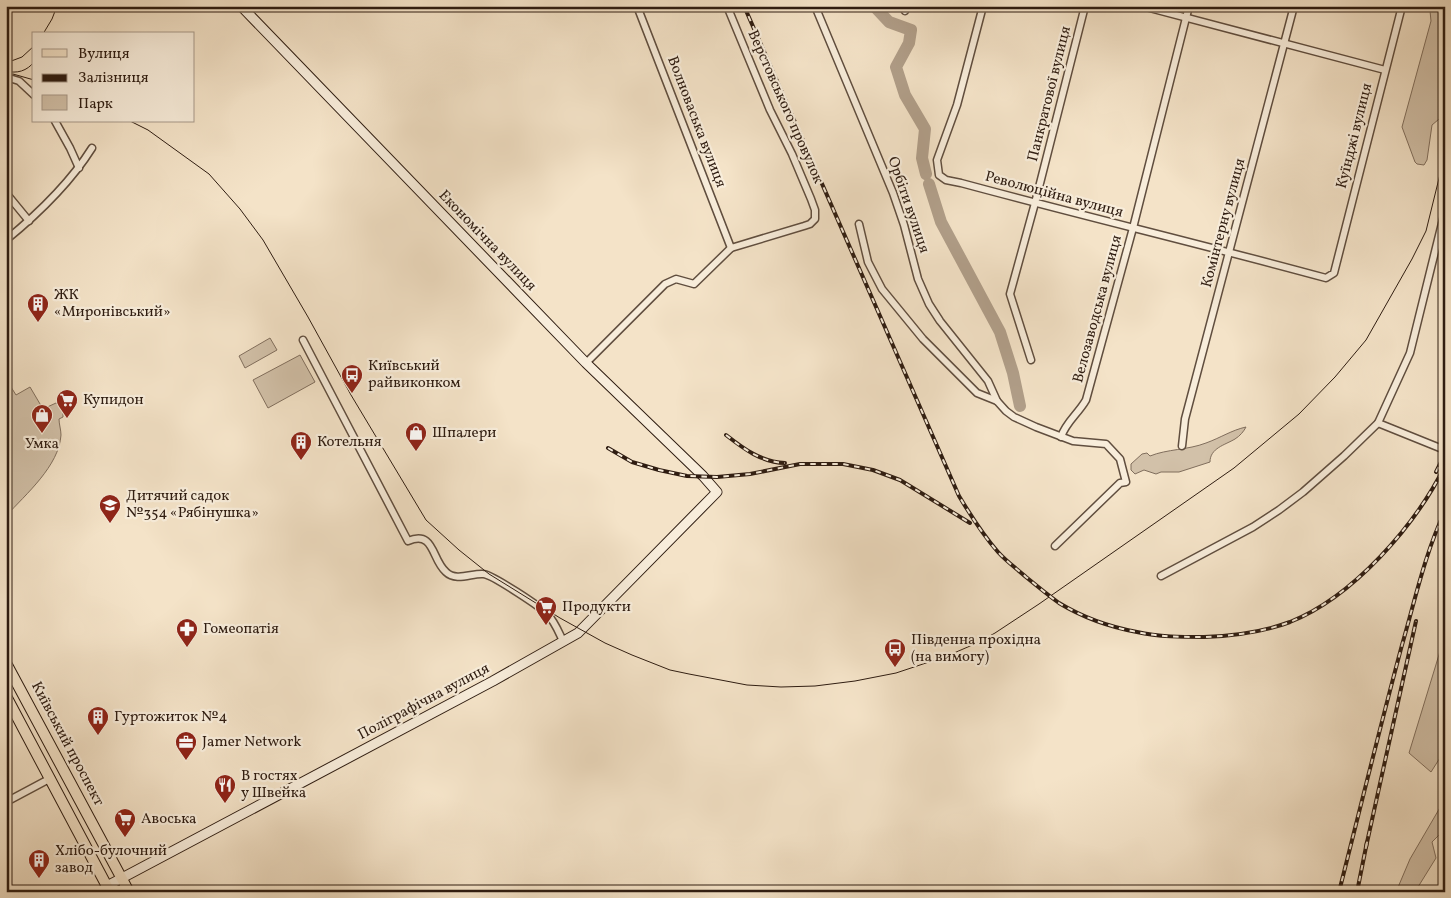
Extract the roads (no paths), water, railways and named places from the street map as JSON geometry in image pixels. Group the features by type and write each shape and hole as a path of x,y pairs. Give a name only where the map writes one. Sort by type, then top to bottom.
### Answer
{"main road":[{"name":"Київський проспект","path":"6,663 129,892"},
{"name":"Київський проспект","path":"6,696 109,889"}],"street":[{"name":"Економічна вулиця","path":"241,6 586,363 703,476 717,492"},
{"name":"Волноваська вулиця","path":"637,6 731,248"},
{"name":"Верстовського провулок","path":"727,6 770,110 796,163 815,210 815,219 810,224 731,248"},
{"name":"Орбіти вулиця","path":"815,6 894,193 918,279 928,304 988,381 997,400"},
{"name":"Революційна вулиця","path":"983,6 957,105 937,160 939,175 946,180 1229,251 1326,278 1334,273"},
{"name":"Панкратової вулиця","path":"1031,360 1010,294 1085,6"},
{"path":"1142,6 1385,70"},
{"name":"Велозаводська вулиця","path":"1061,437 1068,423 1086,400 1189,6"},
{"name":"Комінтерну вулиця","path":"1182,446 1185,420 1294,6"},
{"name":"Куїнджі вулиця","path":"1334,273 1402,6"},
{"path":"6,76 19,81 32,93"},
{"path":"56,122 79,168"},
{"path":"6,240 29,222 79,168 92,148"},
{"path":"6,193 29,222"},
{"path":"1161,576 1253,527 1279,510 1344,456 1378,423 1410,353 1445,211"},
{"path":"859,224 868,262 882,290 924,339 977,393 997,400 1014,417 1061,437 1073,441 1106,444 1120,459 1126,482 1120,484 1055,546"},
{"path":"586,363 665,284 676,279 694,284 731,248"},
{"path":"303,340 408,541 422,538 429,542 434,555 450,575 457,577 485,574 545,611 550,616 563,641"},
{"path":"1378,423 1440,448"},
{"name":"Поліграфічна вулиця","path":"109,889 122,878 493,681 578,633 717,492"},
{"path":"6,802 51,778"},
{"path":"98,892 109,889"}],"waterway":[{"path":"874,6 889,22 911,30 909,43 896,67 905,95 925,129 922,158 926,174"},
{"path":"929,184 941,222 1000,332 1013,373 1020,406"}],"tram line":[{"path":"44,32 57,6"},
{"path":"6,63 22,57 32,48"},
{"path":"6,71 22,71 32,64"},
{"path":"13,74 32,79"},
{"path":"132,122 148,130 209,174 240,209 263,240 351,395 426,520 459,550 489,574 560,618 605,643 632,655 670,670 747,685 781,687 815,686 896,673 947,656 977,643 1039,604 1234,468 1299,414 1335,377 1366,340 1426,231 1445,154"}],"railway":[{"path":"744,6 959,496 977,525 998,552 1059,603 1077,613 1107,624 1145,634 1162,636 1226,636 1259,631 1290,622 1314,611 1337,596 1380,557 1417,512 1445,466"},
{"path":"726,435 746,450 768,460 785,463"},
{"path":"608,448 632,462 687,476 717,477 750,474 800,464 843,464 873,470 900,480 970,523"},
{"path":"1436,472 1445,454"},
{"path":"1339,892 1416,594 1426,560 1445,511"},
{"path":"1366,847 1416,621"},
{"path":"1357,892 1367,842"}],"place":[{"name":"ЖК «Миронівський»","path":"38,323"},
{"name":"Київський райвиконком","path":"352,394"},
{"name":"Купидон","path":"67,419"},
{"name":"Умка","path":"42,434"},
{"name":"Шпалери","path":"416,452"},
{"name":"Котельня","path":"301,461"},
{"name":"Дитячий садок №354 «Рябінушка»","path":"110,524"},
{"name":"Продукти","path":"546,626"},
{"name":"Гомеопатія","path":"187,648"},
{"name":"Південна прохідна (на вимогу)","path":"895,668"},
{"name":"Гуртожиток №4","path":"98,736"},
{"name":"Jamer Network","path":"186,761"},
{"name":"В гостях у Швейка","path":"225,804"},
{"name":"Авоська","path":"125,838"},
{"name":"Хлібо-булочний завод","path":"39,879"}]}
